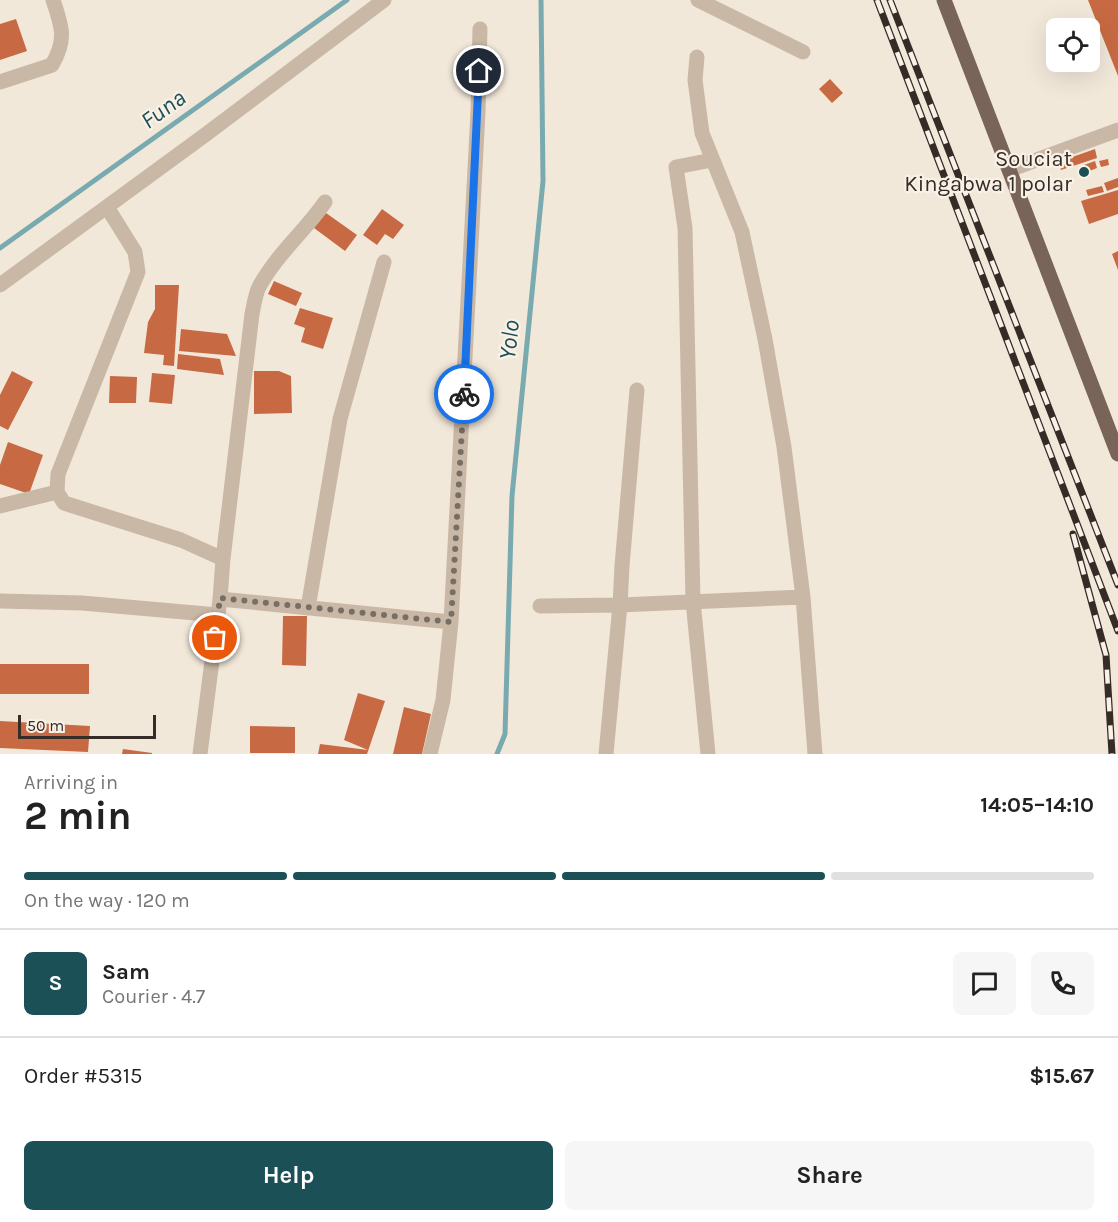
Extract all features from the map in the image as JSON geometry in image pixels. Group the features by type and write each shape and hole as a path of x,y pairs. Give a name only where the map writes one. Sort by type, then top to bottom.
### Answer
{"main road":[{"path":"944,0 1118,454"}],"street":[{"path":"0,82 52,65 61,49 62,26 53,0"},
{"path":"0,285 384,0"},
{"path":"698,0 802,52"},
{"path":"430,754 443,700 451,622 478,112 480,29"},
{"path":"698,57 695,80 702,133 742,232 765,339 784,447 802,597 815,754"},
{"path":"1009,170 1118,130"},
{"path":"708,754 693,601 685,228 676,167 712,160"},
{"path":"200,754 252,314 258,288 325,202"},
{"path":"107,207 135,252 138,272 58,474 57,492 64,503 181,540 223,559"},
{"path":"308,608 340,419 384,262"},
{"path":"606,754 637,390"},
{"path":"0,506 57,492"},
{"path":"540,606 802,597"},
{"path":"220,598 451,622"},
{"path":"0,601 82,603 218,615"}],"building":[{"path":"1088,0 1118,0 1118,76 1100,30 1100,18 1095,18"},
{"path":"16,19 27,51 0,60 0,24"},
{"path":"830,79 843,93 832,103 819,89"},
{"path":"1095,149 1097,158 1061,170 1058,162"},
{"path":"1108,159 1109,165 1101,167 1099,161"},
{"path":"1095,161 1097,168 1087,172 1084,165"},
{"path":"1118,178 1118,187 1107,191 1104,183"},
{"path":"1102,186 1104,192 1088,196 1086,190"},
{"path":"1118,190 1118,214 1089,224 1081,201"},
{"path":"382,209 404,225 393,239 385,234 377,245 363,235"},
{"path":"326,213 357,235 345,251 314,228"},
{"path":"1118,251 1118,270 1112,254"},
{"path":"274,281 302,293 296,306 268,294"},
{"path":"155,285 179,285 174,366 163,365 164,355 144,353 148,322 155,309"},
{"path":"300,308 333,318 323,349 301,342 305,328 294,324"},
{"path":"181,329 227,334 236,356 179,351"},
{"path":"178,354 220,359 224,375 177,369"},
{"path":"12,371 33,382 8,430 0,426 0,395"},
{"path":"254,371 279,371 291,376 292,413 254,414"},
{"path":"152,373 175,375 172,404 149,402"},
{"path":"110,376 137,377 136,403 109,403"},
{"path":"8,442 43,455 29,494 0,484 0,465"},
{"path":"283,616 307,616 306,666 282,665"},
{"path":"0,664 89,664 89,694 0,694"},
{"path":"358,693 385,701 367,754 318,754 320,744 368,750 344,740"},
{"path":"404,707 431,714 422,754 393,754"},
{"path":"0,721 90,726 88,752 0,748"},
{"path":"250,726 295,727 295,753 250,753"},
{"path":"123,749 152,753 152,754 122,754"}],"waterway":[{"name":"Funa","path":"0,248 347,0"},
{"name":"Yolo","path":"497,754 505,734 512,496 543,181 541,0"}],"railway":[{"path":"877,0 1118,631"},
{"path":"890,0 1118,585"},
{"path":"1073,534 1106,655 1112,754"}],"way so far":[{"path":"215,638 220,598 451,622 464,394"}],"place":[{"name":"Souciat Kingabwa 1 polar","path":"1084,172"}],"route":[{"path":"464,394 479,71"}]}
